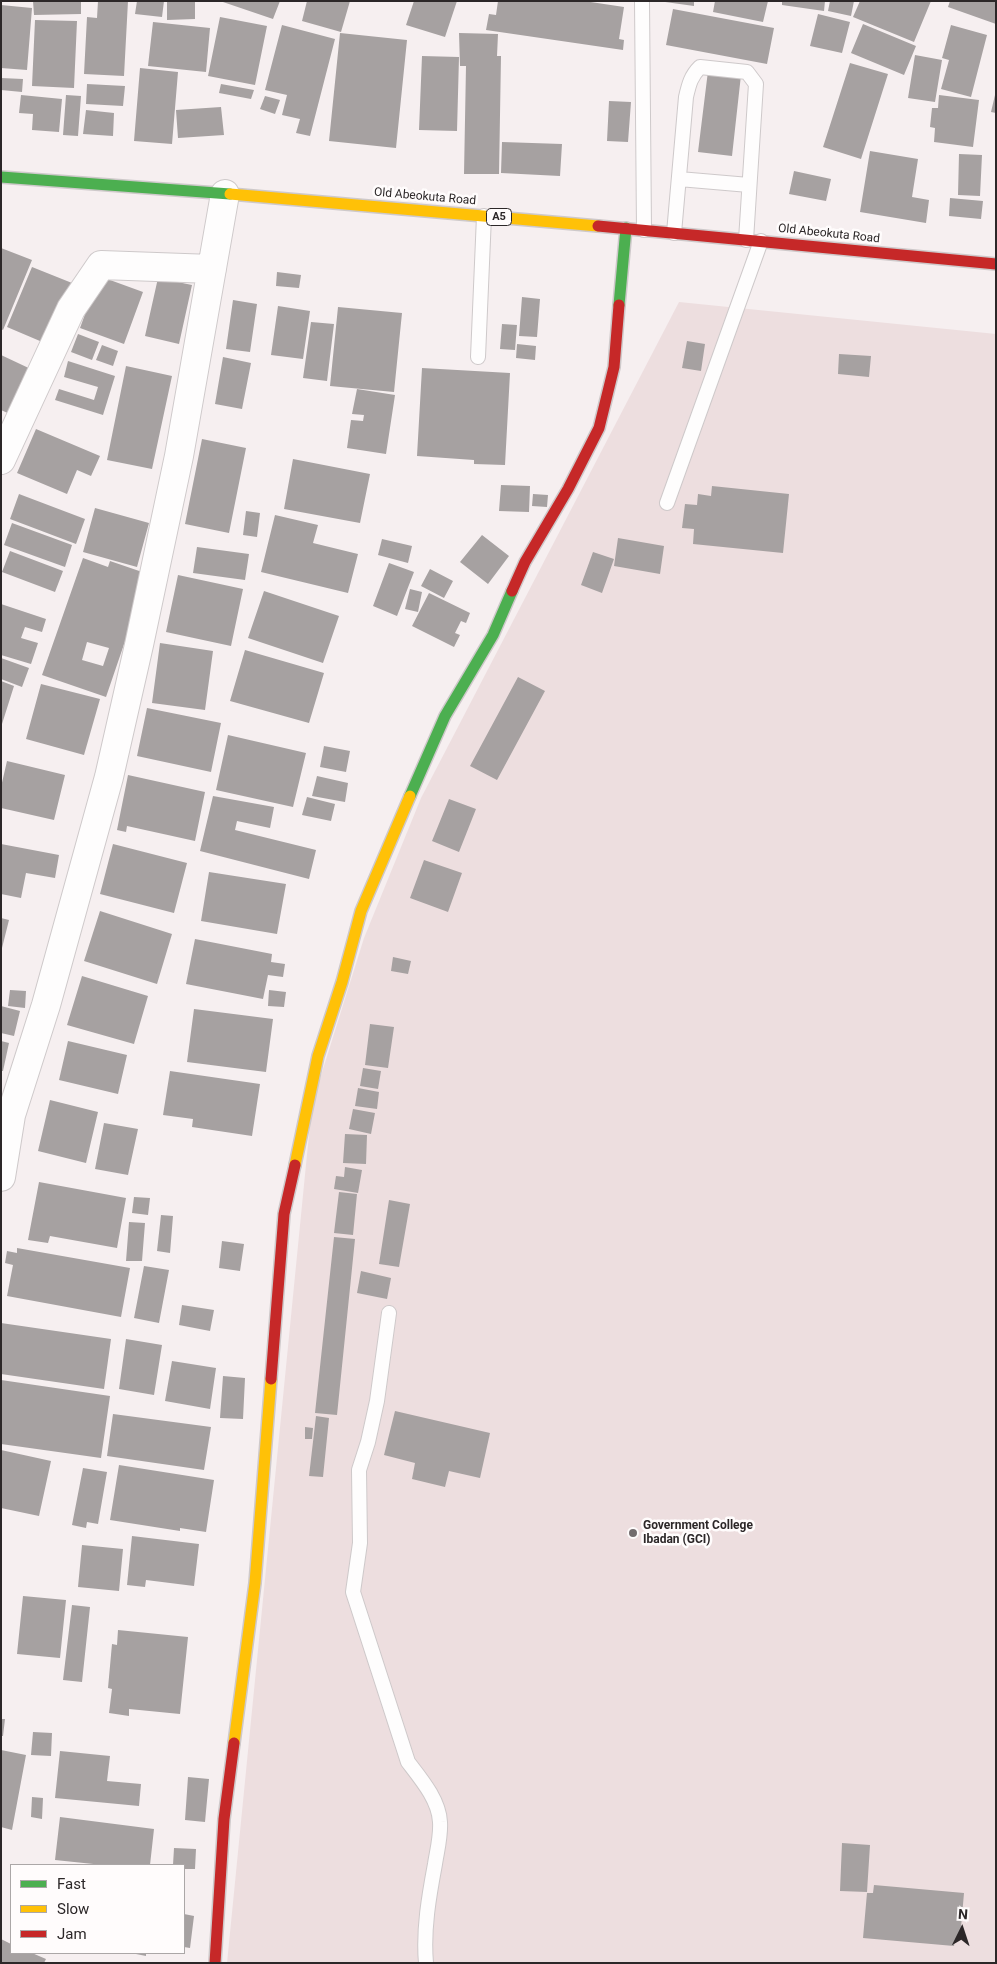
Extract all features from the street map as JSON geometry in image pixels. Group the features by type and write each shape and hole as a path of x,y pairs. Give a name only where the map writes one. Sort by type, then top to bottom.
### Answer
{"main road":[{"name":"Old Abeokuta Road","path":"1,177 626,228 996,264"},
{"path":"215,1963 224,1820 255,1583 284,1214 318,1056 342,982 361,911 445,716 492,635 525,562 568,489 598,428 614,367 626,228"}],"street":[{"path":"1,1177 11,1115 46,1005 108,777 179,456 226,194"},
{"path":"1,460 71,309 101,265 212,269"}],"lane":[{"path":"642,1 644,230"},
{"path":"674,233 686,97 690,80 700,67 747,72 756,84 746,240"},
{"path":"679,179 749,185"},
{"path":"478,357 484,216"},
{"path":"667,504 761,242"},
{"path":"390,1313 377,1401 368,1442 358,1470 360,1543 352,1592 408,1762 425,1785 437,1808 440,1822 429,1898 425,1952 426,1963"}],"shaded area":[{"name":"Government College Ibadan (GCI)","path":"679,302 996,334 996,1963 227,1963 312,1104 364,938 421,798"}],"building":[{"path":"33,1 81,1 81,14 34,15"},
{"path":"98,1 128,1 124,76 84,74 87,17 97,18"},
{"path":"137,1 164,1 162,17 135,14"},
{"path":"167,1 195,1 195,19 167,20"},
{"path":"220,1 280,1 273,19"},
{"path":"307,1 350,1 341,32 302,21"},
{"path":"414,1 457,1 445,37 406,25"},
{"path":"498,1 584,1 624,7 619,39 624,40 623,50 486,30 489,14 496,15"},
{"path":"658,1 694,1 694,6"},
{"path":"715,1 768,1 763,22 713,12"},
{"path":"782,1 825,1 824,11 782,5"},
{"path":"830,1 854,1 851,16 828,11"},
{"path":"860,1 931,1 914,42 853,17"},
{"path":"950,1 996,1 996,24 948,7"},
{"path":"1,5 32,8 27,70 1,68"},
{"path":"673,9 774,28 767,64 666,45"},
{"path":"818,14 850,22 842,53 810,46"},
{"path":"220,17 267,26 255,85 208,76"},
{"path":"35,20 77,21 74,88 32,86"},
{"path":"153,22 210,28 206,72 148,66"},
{"path":"863,24 916,46 904,75 851,53"},
{"path":"282,25 335,39 310,136 296,133 300,119 282,115 287,95 265,90"},
{"path":"951,25 987,35 971,97 941,89 949,60 942,58"},
{"path":"340,33 407,40 396,148 329,141"},
{"path":"459,33 498,34 497,56 501,56 499,174 464,174 466,66 460,66"},
{"path":"915,55 942,60 935,102 908,98"},
{"path":"422,56 459,57 457,131 419,130"},
{"path":"850,63 888,74 861,159 823,147"},
{"path":"140,68 178,72 172,144 134,141"},
{"path":"708,71 741,75 732,156 698,152"},
{"path":"1,78 23,79 22,92 1,90"},
{"path":"87,84 125,86 123,106 86,104"},
{"path":"221,84 254,90 251,99 219,93"},
{"path":"21,95 62,99 59,132 32,130 33,114 19,113"},
{"path":"66,95 81,96 78,136 63,135"},
{"path":"939,95 979,100 973,147 934,142 935,128 930,127 932,108 938,108"},
{"path":"996,95 996,113 991,112"},
{"path":"265,96 280,100 275,114 260,109"},
{"path":"609,101 631,102 628,142 607,141"},
{"path":"221,107 224,135 178,138 176,110"},
{"path":"86,110 114,113 113,136 83,134"},
{"path":"502,142 562,144 560,176 501,173"},
{"path":"870,151 918,159 912,197 929,200 926,223 860,212"},
{"path":"959,154 982,155 980,196 958,195"},
{"path":"794,171 831,179 826,201 789,194"},
{"path":"950,198 983,201 981,219 949,216"},
{"path":"1,248 32,260 3,330 1,329"},
{"path":"32,267 72,283 47,344 7,327"},
{"path":"277,272 301,275 299,288 276,286"},
{"path":"99,276 143,292 124,344 80,328"},
{"path":"158,278 192,285 179,344 145,336"},
{"path":"522,297 540,299 537,337 519,336"},
{"path":"233,300 257,304 250,352 226,349"},
{"path":"278,306 310,311 303,359 271,355"},
{"path":"338,307 402,313 394,392 330,386"},
{"path":"311,322 334,324 327,381 303,378"},
{"path":"502,324 517,325 515,350 500,349"},
{"path":"78,334 99,342 92,360 71,352"},
{"path":"687,341 705,344 701,371 682,368"},
{"path":"517,344 536,346 535,360 516,358"},
{"path":"102,345 118,351 113,366 96,360"},
{"path":"839,354 871,356 869,377 838,374"},
{"path":"1,355 35,371 14,416 1,410"},
{"path":"223,357 251,363 242,409 215,404"},
{"path":"68,361 115,376 103,415 55,400 59,389 94,400 98,387 64,377"},
{"path":"126,366 172,376 152,469 107,460"},
{"path":"422,368 510,373 505,465 474,464 474,460 417,456"},
{"path":"357,389 395,395 386,454 347,448 351,420 363,421 364,415 352,414"},
{"path":"36,429 100,456 91,476 77,470 67,494 17,473"},
{"path":"202,439 246,448 229,533 185,524"},
{"path":"293,459 370,474 360,523 284,509"},
{"path":"501,485 530,486 529,512 499,511"},
{"path":"712,486 789,494 783,553 693,544 694,529 682,528 685,504 697,505 698,494 711,496"},
{"path":"19,494 85,519 76,544 10,519"},
{"path":"533,494 548,495 547,507 532,506"},
{"path":"95,508 149,523 137,567 83,552"},
{"path":"246,511 260,513 257,537 243,535"},
{"path":"275,515 318,525 313,543 358,554 348,593 261,572"},
{"path":"12,523 72,545 65,567 4,545"},
{"path":"482,535 509,556 488,584 460,562"},
{"path":"618,538 664,546 660,574 614,566"},
{"path":"382,539 412,546 408,563 378,555"},
{"path":"197,547 249,554 245,580 193,573"},
{"path":"10,551 63,571 55,592 2,572"},
{"path":"593,552 614,559 602,593 581,585"},
{"path":"83,558 108,567 110,561 148,574 106,697 42,675","holes":["87,642 109,648 103,666 82,660"]},
{"path":"389,563 414,572 397,616 373,606"},
{"path":"430,569 453,581 444,598 421,586"},
{"path":"178,575 243,589 231,646 166,632"},
{"path":"410,589 422,592 418,612 405,609"},
{"path":"264,591 339,616 323,663 248,638"},
{"path":"429,593 470,613 466,623 461,621 455,633 460,635 454,647 412,626"},
{"path":"1,604 46,619 42,632 25,627 21,638 38,643 31,664 1,655"},
{"path":"160,643 213,651 205,710 152,703"},
{"path":"245,650 324,673 309,723 230,701"},
{"path":"1,658 29,668 22,687 1,679"},
{"path":"518,677 545,691 497,780 470,766"},
{"path":"1,681 14,686 2,724 1,724"},
{"path":"41,684 100,699 84,755 26,739"},
{"path":"147,708 221,723 211,772 137,756"},
{"path":"228,735 306,753 293,807 216,790"},
{"path":"324,746 350,751 346,772 320,767"},
{"path":"7,761 65,775 54,820 1,808 1,787"},
{"path":"128,775 205,792 195,841 127,826 126,832 117,830"},
{"path":"317,776 348,783 345,802 312,796"},
{"path":"213,796 274,807 270,828 237,821 235,830 316,850 309,879 200,851"},
{"path":"307,797 335,804 331,821 302,815"},
{"path":"449,799 476,809 459,852 432,841"},
{"path":"1,844 59,855 55,878 26,873 21,898 1,894"},
{"path":"113,844 187,863 174,913 100,894"},
{"path":"424,860 462,873 448,912 410,898"},
{"path":"209,872 286,884 277,934 201,921"},
{"path":"100,911 172,934 157,984 84,961"},
{"path":"1,918 9,920 2,948 1,948"},
{"path":"195,939 272,954 271,962 285,964 283,977 268,975 263,999 186,984"},
{"path":"393,957 411,961 408,974 391,971"},
{"path":"82,976 148,996 134,1044 67,1025"},
{"path":"10,990 26,991 25,1008 8,1006"},
{"path":"269,990 286,992 284,1007 268,1006"},
{"path":"1,1006 20,1011 14,1036 1,1033"},
{"path":"194,1009 273,1019 266,1072 187,1062"},
{"path":"370,1024 394,1027 388,1068 365,1065"},
{"path":"1,1041 9,1043 3,1071 1,1071"},
{"path":"68,1041 127,1055 118,1094 59,1080"},
{"path":"363,1068 381,1071 378,1089 360,1086"},
{"path":"170,1071 260,1084 252,1136 192,1127 193,1119 163,1115"},
{"path":"358,1088 379,1092 377,1109 355,1106"},
{"path":"50,1100 98,1112 86,1163 38,1151"},
{"path":"353,1109 375,1113 371,1134 349,1129"},
{"path":"104,1123 138,1129 128,1175 95,1169"},
{"path":"345,1134 367,1135 366,1164 343,1163"},
{"path":"345,1167 362,1170 358,1193 334,1189 336,1176 344,1177"},
{"path":"39,1182 126,1198 117,1248 50,1236 48,1243 28,1240"},
{"path":"339,1192 357,1194 353,1235 334,1233"},
{"path":"134,1197 150,1198 148,1215 132,1213"},
{"path":"389,1200 410,1204 399,1267 379,1264"},
{"path":"161,1215 173,1216 170,1253 157,1251"},
{"path":"129,1222 145,1223 142,1261 126,1261"},
{"path":"334,1237 355,1239 337,1415 315,1413"},
{"path":"222,1241 244,1244 240,1271 219,1268"},
{"path":"17,1248 130,1268 121,1317 7,1296 13,1265 5,1263 7,1251 17,1253"},
{"path":"144,1266 169,1270 159,1323 134,1318"},
{"path":"361,1271 391,1278 387,1299 357,1293"},
{"path":"182,1305 214,1310 210,1331 179,1325"},
{"path":"1,1323 111,1339 104,1389 1,1374"},
{"path":"126,1339 162,1345 154,1395 119,1389"},
{"path":"172,1361 216,1368 210,1409 165,1401"},
{"path":"223,1376 245,1378 243,1419 220,1418"},
{"path":"1,1380 110,1396 101,1458 1,1444"},
{"path":"395,1411 490,1433 480,1478 449,1471 445,1487 412,1479 415,1463 384,1455"},
{"path":"113,1414 211,1427 204,1470 107,1456"},
{"path":"316,1416 329,1418 323,1477 309,1476"},
{"path":"305,1427 313,1428 312,1439 305,1439"},
{"path":"1,1450 51,1461 39,1516 1,1508"},
{"path":"119,1465 214,1480 206,1532 180,1528 180,1531 110,1520"},
{"path":"83,1468 107,1472 98,1524 87,1522 86,1528 72,1525"},
{"path":"132,1536 199,1544 194,1586 146,1580 145,1587 127,1585"},
{"path":"82,1545 123,1549 119,1591 78,1587"},
{"path":"23,1596 66,1600 60,1658 17,1654"},
{"path":"72,1605 90,1607 82,1682 63,1680"},
{"path":"118,1630 188,1637 180,1714 129,1709 129,1716 109,1713 112,1689 108,1688 112,1644 117,1645"},
{"path":"1,1719 5,1719 3,1736 1,1736"},
{"path":"33,1732 52,1733 51,1756 31,1755"},
{"path":"1,1750 26,1755 12,1830 1,1827"},
{"path":"60,1751 110,1756 107,1781 141,1784 139,1806 55,1798"},
{"path":"188,1777 209,1779 205,1822 185,1820"},
{"path":"32,1797 43,1798 42,1819 31,1817"},
{"path":"60,1817 154,1829 150,1864 93,1864 55,1860"},
{"path":"842,1843 870,1845 867,1892 840,1891"},
{"path":"174,1848 196,1849 195,1869 185,1869 185,1864 173,1864"},
{"path":"874,1885 964,1893 960,1939 955,1939 954,1946 863,1938 867,1893 873,1893"},
{"path":"185,1914 194,1916 190,1948 185,1947"},
{"path":"1,1939 10,1944 10,1954 34,1954 46,1959 44,1963 1,1963"}],"traffic: fast":[{"path":"1,177 230,194"},
{"path":"619,305 626,228"},
{"path":"410,796 445,716 493,635 512,591"}],"traffic: slow":[{"path":"230,194 598,226"},
{"path":"295,1165 318,1056 342,982 361,911 410,796"},
{"path":"234,1743 255,1583 271,1379"}],"traffic: jam":[{"path":"598,226 996,264"},
{"path":"512,591 525,562 568,489 599,428 614,367 619,305"},
{"path":"271,1379 284,1214 295,1165"},
{"path":"215,1963 224,1819 234,1743"}],"place":[{"name":"Government College Ibadan (GCI)","path":"633,1533"}]}
